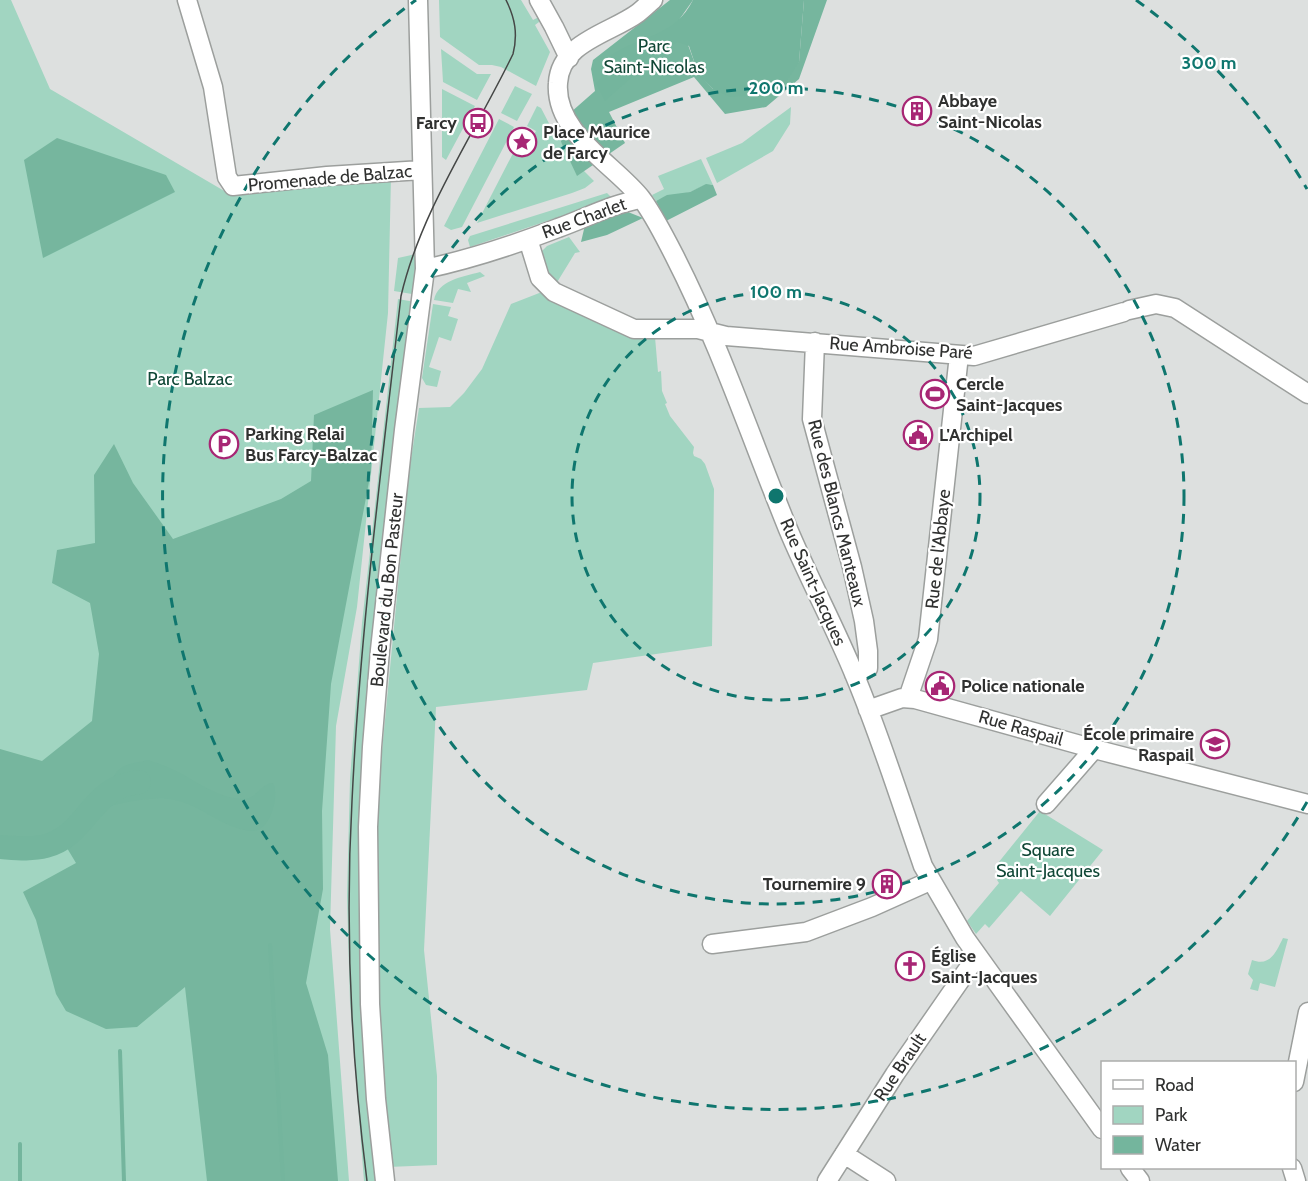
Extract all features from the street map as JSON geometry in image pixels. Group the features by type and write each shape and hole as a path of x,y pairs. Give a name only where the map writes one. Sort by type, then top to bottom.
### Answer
{"street":[{"name":"Promenade de Balzac","path":"187,0 213,87 227,177 233,186 327,176 422,170"},
{"name":"Boulevard du Bon Pasteur","path":"385,1181 376,1098 370,1004 368,894 370,799 380,650 404,429 425,269 418,0"},
{"path":"539,0 569,58 591,38 637,14 653,0"},
{"path":"550,0 554,27"},
{"name":"Rue Saint-Jacques","path":"569,58 563,65 558,81 560,98 570,123 587,147 641,199 674,256 709,333 807,574 854,675 930,881 977,956 1101,1128"},
{"name":"Rue Charlet","path":"425,269 463,261 528,239 621,202 641,199"},
{"name":"Rue Charlet","path":"528,239 540,278 554,292 634,329 698,329 709,333"},
{"name":"Rue Ambroise Paré","path":"709,333 979,355 1156,304 1175,308 1308,394"},
{"name":"Rue des Blancs Manteaux","path":"815,342 812,419 852,567 868,651 868,668 854,675"},
{"name":"Rue de l'Abbaye","path":"908,698 928,639 959,355"},
{"path":"868,710 908,698"},
{"name":"Rue Raspail","path":"908,698 1308,804"},
{"path":"1046,804 1094,749"},
{"path":"712,944 806,932 872,907 930,881"},
{"name":"Rue Brault","path":"827,1181 895,1074 977,956"},
{"path":"1296,1072 1308,1012"},
{"path":"844,1154 886,1181"}],"green space":[{"name":"Parc Balzac","path":"0,0 11,0 50,89 226,192 237,193 391,176 388,313 357,607 336,726 330,929 349,1181 0,1181"},
{"path":"439,0 521,0 533,20 541,16 543,19 535,25 550,52 536,86 501,67 479,65 440,37"},
{"name":"Parc Saint-Nicolas","path":"670,0 693,0 679,20 699,75 713,89 799,62 804,0 827,0 799,79 766,107 725,114 694,77 609,112 625,143 577,176 554,127 595,91 591,69 593,60"},
{"path":"441,49 477,74 491,74 477,100 443,82"},
{"path":"515,86 532,94 517,121 501,113"},
{"path":"442,89 475,106 446,160 442,157"},
{"path":"537,106 541,108 553,131 578,165 594,181 585,188 572,193 477,223 524,132 533,136 536,131 527,126"},
{"path":"791,107 790,124 773,151 717,183 706,158 742,143"},
{"path":"499,119 514,127 462,227 451,230 444,226"},
{"path":"57,138 166,175 175,192 43,258 24,160"},
{"path":"701,159 713,185 656,201 652,195 664,189 658,176"},
{"path":"706,184 713,185 717,195 666,221 656,201 667,195 690,192"},
{"path":"607,193 611,197 609,200 470,247 468,240 470,236"},
{"path":"623,210 643,218 607,235 581,242 585,225"},
{"path":"569,237 580,252 575,253 556,284 548,276 542,251 547,246"},
{"path":"416,254 417,269 412,294 394,291 398,258"},
{"path":"480,272 485,276 467,283 471,292 458,289 453,303 434,300 440,288 452,280"},
{"path":"547,290 655,337 658,372 661,371 662,391 667,403 665,404 670,416 694,447 694,456 705,464 714,489 712,646 593,663 587,690 436,707 424,950 437,1076 437,1165 388,1167 377,1043 374,857 379,782 409,472 419,408 450,407 482,369 511,304"},
{"path":"398,299 415,302 404,369 363,1008 378,1181 364,1181 350,1003 347,896 350,779 362,623"},
{"path":"433,304 451,307 448,316 458,319 451,341 439,337 429,367 441,371 437,387 426,385 422,378"},
{"path":"373,390 371,471 331,684 322,811 323,889 306,983 328,1055 338,1181 207,1181 185,987 137,1027 106,1029 66,1011 56,994 36,920 23,892 76,863 67,848 0,857 0,749 42,761 92,721 99,654 90,603 52,583 57,550 95,543 94,475 114,444 133,483 173,539 281,499 311,481 314,415"},
{"name":"Square Saint-Jacques","path":"1040,811 1103,850 1050,916 1021,891 989,928 985,924 976,934 967,921 999,883 997,880 1002,875 994,868"},
{"path":"1283,938 1288,939 1275,987 1260,983 1258,991 1250,989 1253,980 1248,974 1252,960 1258,962 1268,960 1275,953"}],"water":[{"path":"693,0 804,0 799,62 785,84 766,95 730,97 713,89 699,76 689,46 678,42 647,58 651,68 631,78 605,101 596,83 602,77 600,67 613,54 668,28 686,12"},
{"path":"148,760 232,798 247,799 273,783 275,796 272,812 264,826 252,831 230,826 190,805 169,799 146,799 109,806 109,789 112,778 119,769"}],"waterway":[{"path":"0,847 35,848 57,842 75,829 96,804 113,790 139,782"},
{"path":"270,945 283,1181"},
{"path":"120,1051 124,1181"},
{"path":"20,1144 20,1181"}],"tram line":[{"path":"367,1181 353,1039 349,944 350,848 360,674 401,296 410,264 435,202 513,54 515,26 506,0"}],"place":[{"name":"Abbaye Saint-Nicolas","path":"917,111"},
{"name":"Farcy","path":"478,123"},
{"name":"Place Maurice de Farcy","path":"522,142"},
{"name":"Cercle Saint-Jacques","path":"935,394"},
{"name":"L'Archipel","path":"918,435"},
{"name":"Parking Relai Bus Farcy-Balzac","path":"224,444"},
{"name":"Police nationale","path":"940,686"},
{"name":"École primaire Raspail","path":"1215,744"},
{"name":"Tournemire 9","path":"887,884"},
{"name":"Église Saint-Jacques","path":"910,966"}]}
